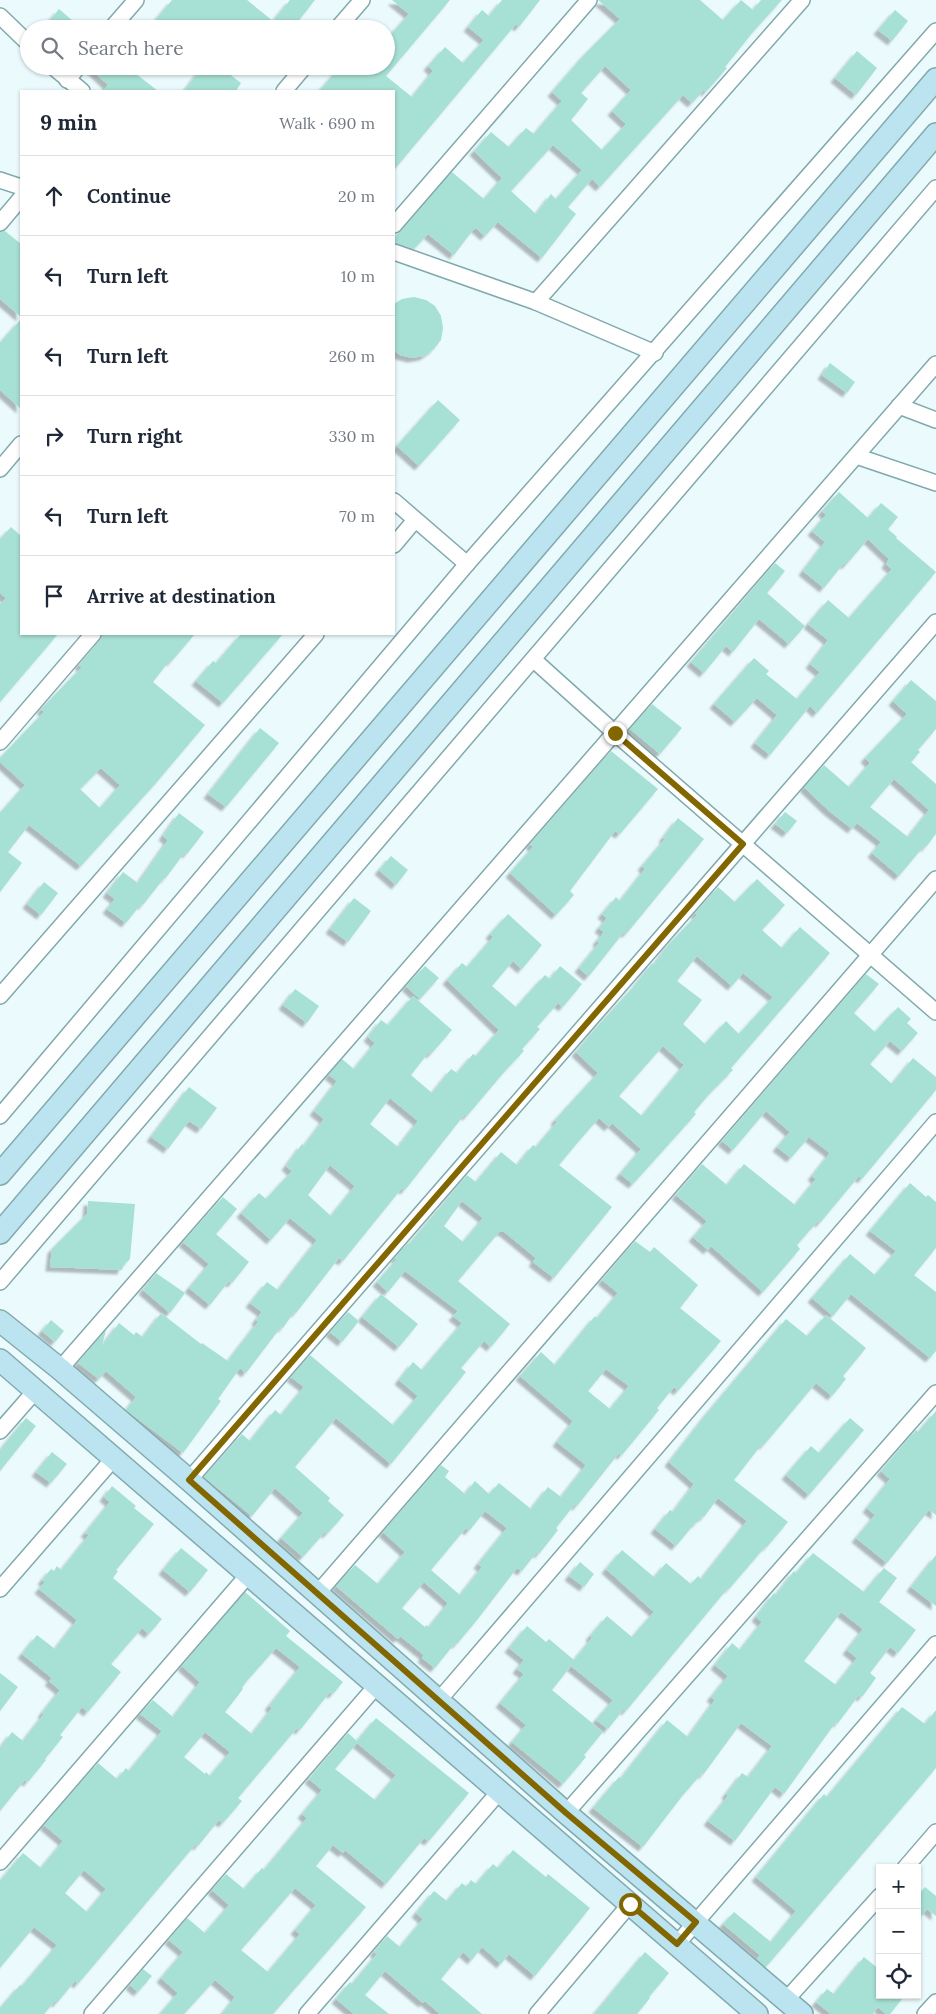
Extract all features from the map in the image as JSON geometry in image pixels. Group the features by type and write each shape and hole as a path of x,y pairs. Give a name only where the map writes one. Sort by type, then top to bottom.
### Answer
{"main road":[{"path":"0,1174 936,79"},
{"path":"0,1233 936,134"},
{"path":"0,1321 60,1369 189,1480 566,1813 802,2014"},
{"path":"0,1360 757,2014"}],"street":[{"path":"119,20 136,0"},
{"path":"345,20 362,0"},
{"path":"395,224 589,0"},
{"path":"536,302 802,0"},
{"path":"0,16 20,35"},
{"path":"0,1116 467,564 655,353 936,31"},
{"path":"62,75 81,90"},
{"path":"67,80 71,75"},
{"path":"285,90 297,75"},
{"path":"0,180 20,187"},
{"path":"0,1282 936,188"},
{"path":"0,223 20,199"},
{"path":"395,252 536,302 655,353"},
{"path":"60,1369 936,364"},
{"path":"899,406 936,420"},
{"path":"0,469 20,445"},
{"path":"856,456 936,482"},
{"path":"395,503 467,564"},
{"path":"395,544 415,520"},
{"path":"189,1480 936,622"},
{"path":"0,742 92,635"},
{"path":"0,996 315,635"},
{"path":"534,660 615,733 936,1012"},
{"path":"317,1594 936,879"},
{"path":"439,1700 936,1122"},
{"path":"0,1431 36,1390"},
{"path":"566,1813 936,1393"},
{"path":"0,1589 114,1458"},
{"path":"0,1862 248,1575"},
{"path":"677,1944 936,1644"},
{"path":"92,2014 377,1685"},
{"path":"307,2014 499,1792"},
{"path":"908,1864 936,1832"},
{"path":"786,2000 876,1900"},
{"path":"538,2014 630,1904"},
{"path":"925,2014 936,2002"}],"building":[{"path":"172,0 247,0 272,20 155,20"},
{"path":"290,0 315,0 299,20 274,20"},
{"path":"392,0 450,0 395,65 395,30 409,14"},
{"path":"502,0 540,0 519,27 516,24 395,169 395,90 320,90 333,75 387,75 412,97 433,71 428,66 445,47 463,63 484,40 468,27 482,10 489,16"},
{"path":"598,0 700,0 723,20 741,0 753,10 761,0 782,0 753,32 725,67 727,68 706,92 704,90 692,103 683,95 600,187 592,179 568,207 576,214 542,258 498,222 485,236 476,228 473,230 454,255 428,234 414,249 395,242 395,236 452,172 484,199 502,178 474,151 491,132 509,147 526,128 534,134 562,101 552,92 585,54 620,19","holes":["605,66 631,90 612,111 626,124 602,150 571,120 588,99 581,93","553,145 582,170 556,199 551,194 536,214 511,191"]},
{"path":"59,9 72,20 50,20"},
{"path":"895,10 908,21 892,41 878,30"},
{"path":"857,51 877,68 856,95 835,78"},
{"path":"97,75 138,75 157,90 104,90 108,85"},
{"path":"196,75 231,75 241,83 237,90 185,90"},
{"path":"5,231 20,243 20,316 0,299 0,232"},
{"path":"414,297 426,300 435,306 441,316 443,328 441,340 434,349 424,356 412,358 400,355 395,351 395,303 402,299"},
{"path":"20,320 20,408 0,390 0,343"},
{"path":"830,363 855,382 847,393 822,375"},
{"path":"438,400 460,420 419,466 397,446"},
{"path":"839,492 868,518 881,503 898,517 888,529 936,572 817,713 810,706 770,755 755,743 777,715 757,698 735,722 714,704 754,658 769,671 766,674 797,699 820,672 810,664 828,640 808,624 828,600 849,618 892,569 886,564 889,559 868,539 846,565 844,563 824,588 803,571 825,542 812,531 826,515 822,511"},
{"path":"11,527 20,535 20,635 57,635 0,702 0,604 6,598 0,593 0,539"},
{"path":"775,563 785,571 767,593 805,626 789,644 759,619 733,652 726,646 704,673 691,662"},
{"path":"102,635 194,635 171,662 170,660 153,682 205,725 156,783 81,866 29,825 8,852 22,863 0,892 0,813 25,785 0,762 0,758 44,712 41,709 82,667 79,665 100,640","holes":["101,768 120,785 100,808 80,789"]},
{"path":"240,635 282,635 223,703 196,681 213,661 216,663"},
{"path":"911,680 936,701 936,729 918,750 920,752 911,762 936,784 936,834 899,876 872,853 881,842 857,823 852,829 828,810 804,787 824,765 849,787 870,763 865,758 907,714 893,701","holes":["894,779 929,810 908,837 870,807"]},
{"path":"652,704 682,728 660,754 630,729"},
{"path":"260,728 279,743 226,807 208,794"},
{"path":"611,751 658,789 620,834 615,831 570,891 574,895 556,915 510,873 533,847 530,844"},
{"path":"785,812 797,821 787,833 775,824"},
{"path":"179,813 204,832 126,923 107,909 115,899 107,893 123,872 138,883 168,840 163,836"},
{"path":"678,818 704,839 627,933 624,932 588,976 579,968 599,943 597,941 604,932 599,928 607,918 602,914 616,897 620,901 645,869 642,866 665,839 663,838"},
{"path":"391,856 408,870 396,885 379,870"},
{"path":"757,879 785,905 762,930 782,948 800,927 830,953 731,1068 733,1070 694,1112 696,1114 633,1184 620,1174 641,1149 612,1123 609,1127 599,1118 579,1141 559,1165 612,1207 554,1278 533,1262 536,1258 503,1231 500,1231 458,1281 510,1324 491,1347 484,1341 461,1368 466,1372 391,1464 336,1418 295,1467 330,1498 328,1501 344,1515 327,1534 325,1532 303,1557 281,1538 303,1513 275,1488 252,1516 204,1477 242,1434 250,1441 275,1410 281,1415 304,1387 291,1377 310,1355 393,1425 418,1396 399,1380 413,1362 422,1370 462,1323 453,1316 458,1311 405,1271 388,1292 377,1282 397,1259 395,1258 398,1254 409,1244 467,1175 476,1182 501,1152 517,1165 533,1145 536,1147 557,1122 555,1120 598,1073 576,1052 652,963 654,965 668,945 697,915 695,913 718,887 735,902","holes":["697,956 732,986 743,973 773,997 739,1034 726,1021 705,1044 683,1024 702,1000 677,981","663,1046 684,1065 642,1116 619,1096","462,1201 483,1218 463,1242 444,1226"]},
{"path":"44,882 58,893 41,915 27,904"},
{"path":"354,898 371,911 348,942 330,929"},
{"path":"508,914 542,945 522,969 513,961 492,986 516,1007 545,975 550,979 560,966 582,984 563,1007 558,1003 537,1027 540,1029 522,1049 524,1051 467,1116 465,1114 405,1190 402,1188 343,1261 339,1258 296,1313 294,1312 283,1328 281,1327 246,1373 240,1368 218,1399 221,1401 183,1453 126,1410 136,1397 106,1371 99,1379 78,1363 106,1330 102,1346 119,1323 134,1335 136,1332 143,1337 161,1313 201,1344 228,1361 258,1322 256,1320 262,1312 250,1303 267,1282 278,1290 317,1240 290,1218 271,1240 241,1213 259,1193 266,1199 292,1171 286,1166 324,1119 314,1111 337,1081 329,1075 342,1059 354,1069 375,1043 368,1037 381,1020 388,1025 413,996 452,1030 431,1054 429,1052 411,1075 432,1093 451,1069 457,1073 473,1054 476,1056 499,1030 447,980 462,963 467,967 493,937 490,934","holes":["390,1098 418,1121 398,1147 370,1124","330,1165 355,1186 331,1216 308,1195"]},
{"path":"425,966 439,978 420,999 406,986"},
{"path":"866,974 879,984 854,1013 875,1032 898,1007 911,1019 907,1023 918,1033 902,1051 890,1041 870,1064 892,1084 913,1058 936,1077 936,1090 862,1179 859,1176 820,1223 818,1221 797,1245 800,1249 763,1292 711,1246 708,1250 693,1237 707,1221 676,1195 702,1164 727,1185 744,1164 795,1205 816,1179 812,1176 830,1153 809,1137 791,1158 777,1147 790,1132 766,1111 733,1150 722,1141"},
{"path":"295,989 319,1006 307,1023 283,1005"},
{"path":"189,1087 217,1108 201,1129 189,1121 168,1149 151,1137"},
{"path":"910,1183 926,1197 928,1195 936,1202 936,1248 914,1275 936,1292 936,1351 930,1358 851,1294 833,1316 812,1298 850,1254 875,1275 896,1251 870,1231"},
{"path":"223,1197 237,1209 216,1234 249,1262 232,1283 229,1281 210,1305 189,1288 209,1264 183,1242"},
{"path":"88,1201 135,1204 130,1259 123,1266 122,1270 50,1267 52,1249 87,1214"},
{"path":"635,1241 650,1252 654,1247 698,1285 680,1308 721,1341 678,1391 674,1387 657,1408 659,1410 622,1455 619,1453 577,1506 575,1504 539,1554 537,1552 522,1571 517,1568 477,1620 435,1668 422,1658 424,1655 400,1636 398,1639 336,1586 355,1565 378,1584 405,1552 383,1532 441,1465 449,1471 445,1477 465,1494 475,1481 489,1494 499,1483 531,1509 548,1487 561,1497 586,1465 557,1442 573,1421 520,1376 541,1352 555,1365 595,1316 597,1318 618,1293 602,1280","holes":["606,1369 629,1386 610,1409 588,1391","485,1511 507,1528 478,1564 482,1567 460,1595 431,1570 466,1528 469,1531","424,1582 448,1603 429,1627 426,1625 425,1627 402,1608"]},
{"path":"156,1273 185,1293 170,1313 143,1290"},
{"path":"381,1294 418,1324 399,1347 362,1317"},
{"path":"348,1312 359,1321 342,1342 330,1332"},
{"path":"826,1315 866,1348 843,1376 846,1379 832,1396 816,1383 764,1445 762,1444 734,1480 788,1522 728,1588 626,1711 624,1709 608,1729 596,1720 613,1700 571,1666 552,1690 603,1732 584,1755 586,1757 563,1784 512,1742 526,1725 500,1703 524,1674 517,1669 524,1660 509,1648 527,1626 546,1642 549,1639 574,1660 592,1638 590,1636 607,1616 632,1637 654,1612 606,1569 622,1550 654,1577 666,1563 691,1584 698,1576 701,1579 747,1521 718,1498 704,1517 702,1516 696,1522 676,1546 655,1529 670,1510 673,1512 694,1484 669,1462 786,1319 807,1336"},
{"path":"51,1320 64,1331 55,1342 42,1331"},
{"path":"936,1411 936,1515 929,1510 887,1563 856,1538 875,1515 867,1508 890,1479 881,1471 916,1430 918,1432"},
{"path":"26,1418 36,1426 0,1471 0,1450"},
{"path":"850,1418 864,1430 809,1495 786,1475 811,1446 819,1453"},
{"path":"52,1452 67,1464 51,1483 36,1472"},
{"path":"112,1486 136,1506 134,1508 154,1524 116,1570 118,1571 113,1578 162,1619 149,1634 142,1628 111,1664 121,1672 88,1712 82,1707 60,1735 63,1737 46,1760 28,1782 25,1780 0,1811 0,1748 12,1732 23,1741 60,1690 49,1681 52,1678 22,1654 37,1635 55,1649 77,1620 39,1589 45,1582 42,1580 51,1569 54,1571 57,1566 61,1570 89,1535 85,1533 110,1502 104,1497"},
{"path":"181,1548 208,1570 190,1592 163,1570"},
{"path":"813,1553 864,1592 884,1568 897,1578 879,1602 916,1630 898,1653 890,1647 870,1673 876,1678 862,1697 859,1695 838,1723 836,1722 784,1794 775,1787 735,1841 708,1821 728,1796 726,1794 742,1773 748,1777 772,1746 741,1723 703,1775 702,1773 683,1795 643,1847 593,1808 619,1777 621,1778 667,1720 688,1737 715,1700 711,1697 728,1676 715,1665 732,1643 740,1650 762,1622 756,1617 794,1571 796,1573","holes":["841,1612 863,1629 847,1650 857,1658 836,1685 804,1661"]},
{"path":"936,1555 936,1606 911,1587"},
{"path":"580,1562 594,1574 584,1587 569,1576"},
{"path":"245,1592 290,1631 286,1636 343,1682 333,1694 330,1692 300,1730 297,1728 238,1798 242,1801 223,1823 219,1820 198,1846 196,1844 78,1984 75,1981 57,2003 55,2001 44,2014 0,2014 0,2008 20,1985 22,1986 57,1945 34,1927 0,1968 0,1881 23,1853 41,1868 63,1841 44,1825 98,1763 117,1779 126,1768 129,1771 162,1731 140,1714 153,1700 173,1717 200,1682 182,1666","holes":["276,1648 300,1667 269,1706 272,1708 252,1734 225,1712 243,1689 246,1682","205,1732 230,1752 210,1776 184,1757","84,1870 106,1889 87,1912 65,1893"]},
{"path":"0,1673 18,1687 0,1711"},
{"path":"902,1707 925,1724 936,1710 936,1768 766,1967 757,1959 760,1955 723,1924 734,1912 771,1942 796,1911 756,1877 824,1794 827,1797"},
{"path":"376,1718 469,1793 429,1841 424,1838 386,1884 345,1850 343,1853 333,1845 316,1866 366,1907 273,2014 222,2014 235,1997 215,1980 184,2014 160,2014 178,1993 161,1978 183,1952 169,1940 187,1918 205,1933 229,1905 212,1890 226,1874 244,1889 262,1868 264,1870 307,1818 302,1814 322,1790 309,1779 348,1733 357,1741","holes":["357,1743 396,1775 375,1800 335,1769","295,1888 316,1905 295,1930 300,1934 268,1972 241,1950"]},
{"path":"513,1850 546,1877 548,1874 590,1908 535,1976 509,1954 501,1964 482,1947 472,1960 463,1952 441,1979 482,2014 440,2014 425,2001 423,2003 385,1971 365,1995 389,2014 354,2014 336,1999 350,1982 352,1984 377,1954 374,1952 387,1936 400,1947 423,1919 416,1913 434,1891 447,1901 462,1883 466,1887 471,1880 476,1884 493,1864 498,1868"},
{"path":"925,1887 936,1896 936,1916 927,1909 921,1917 921,1892"},
{"path":"645,1952 669,1973 637,2014 594,2014"},
{"path":"864,1957 876,1967 876,1999 902,1999 890,2014 886,2014 878,2007 873,2014 831,2014 816,2002 827,1989 834,1994"},
{"path":"143,1969 152,1976 138,1992 130,1985"}],"route":[{"path":"615,733 743,844 189,1480 566,1813 696,1922 677,1944 630,1904"}]}
